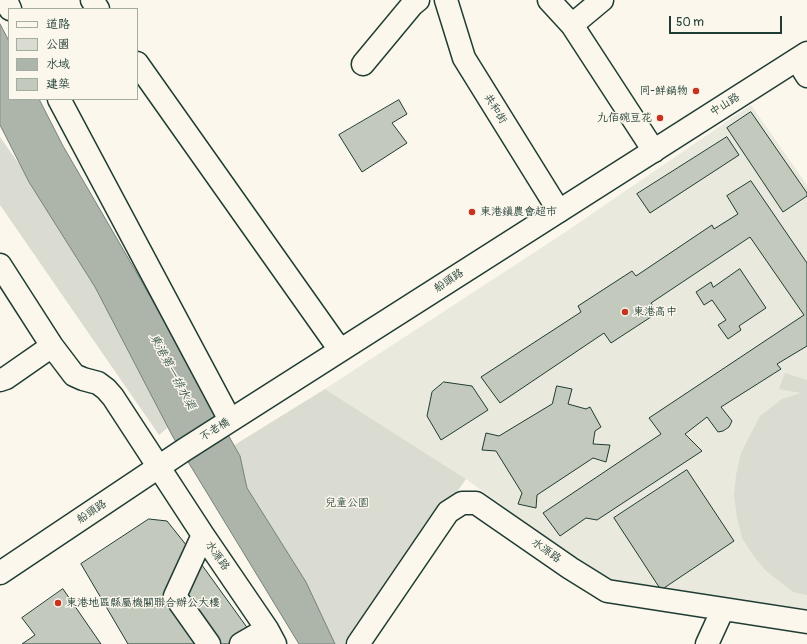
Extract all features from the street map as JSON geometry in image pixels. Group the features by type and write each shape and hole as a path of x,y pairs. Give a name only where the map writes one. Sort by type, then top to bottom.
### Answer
{"street":[{"path":"364,64 412,5 418,0"},
{"name":"共和街","path":"446,0 464,58 559,211"},
{"path":"549,0 572,25 654,151"},
{"path":"572,25 602,0"},
{"name":"中山路","path":"654,151 804,63"},
{"path":"138,64 340,350"},
{"path":"60,100 238,416"},
{"name":"船頭路","path":"238,416 654,151"},
{"name":"水源路","path":"0,266 52,346 74,375 82,379 98,383 113,396 158,468 271,636"},
{"path":"0,380 6,378 52,346"},
{"name":"不老橋","path":"184,450 238,416"},
{"name":"船頭路","path":"0,574 184,450"},
{"name":"水源路","path":"358,644 448,512 462,503 476,503 570,568 607,591 807,622"},
{"path":"203,535 175,596 209,644"},
{"path":"707,644 723,609"},
{"path":"241,644 271,636"}],"shaded area":[{"name":"東港高中","path":"751,105 807,185 807,610 633,588 605,581 466,479 325,389 561,235"}],"green space":[{"path":"0,137 36,188 108,297 171,425 159,435 0,205"},
{"path":"785,373 807,380 807,595 793,592 765,570 753,555 742,538 734,496 736,475 741,453 760,416 782,399 801,393 779,389"},
{"name":"兒童公園","path":"325,389 466,479 351,644 325,644 223,452"}],"water":[{"name":"東港第一排水渠","path":"0,24 8,39 8,100 40,100 63,146 240,456 247,488 306,582 335,644 299,644 173,437 95,287 29,182 0,125"}],"building":[{"path":"399,100 407,114 392,123 407,143 362,172 339,135"},
{"path":"751,112 807,193 807,196 783,212 727,128"},
{"path":"727,137 739,155 650,213 637,194"},
{"path":"751,181 807,263 807,346 777,364 781,369 721,407 732,421 729,427 718,432 707,417 685,434 702,451 597,520 586,518 560,536 543,513 661,434 649,418 804,315 750,237 651,303 657,313 611,343 604,333 500,403 481,377 581,312 578,306 632,271 636,276 712,225 714,229 738,214 727,196"},
{"path":"740,269 766,308 739,326 741,330 728,339 718,325 726,320 712,300 704,305 696,292 711,282 713,287"},
{"path":"444,382 472,386 488,410 441,440 427,416 432,392"},
{"path":"557,386 572,389 568,404 586,409 590,407 601,427 595,431 593,444 610,445 606,462 593,458 537,495 536,508 518,504 522,493 496,451 482,450 486,433 499,436 552,404"},
{"path":"687,470 734,541 661,590 614,518"},
{"path":"149,519 167,521 199,561 259,644 128,644 81,564"},
{"name":"東港地區縣屬機關聯合辦公大樓","path":"63,589 101,644 22,644 35,635 22,618"}],"place":[{"name":"同-鮮鍋物","path":"696,91"},
{"name":"九佰碗豆花","path":"660,118"},
{"name":"東港鎮農會超市","path":"472,212"},
{"name":"東港高中","path":"625,312"},
{"name":"東港地區縣屬機關聯合辦公大樓","path":"58,603"}]}
